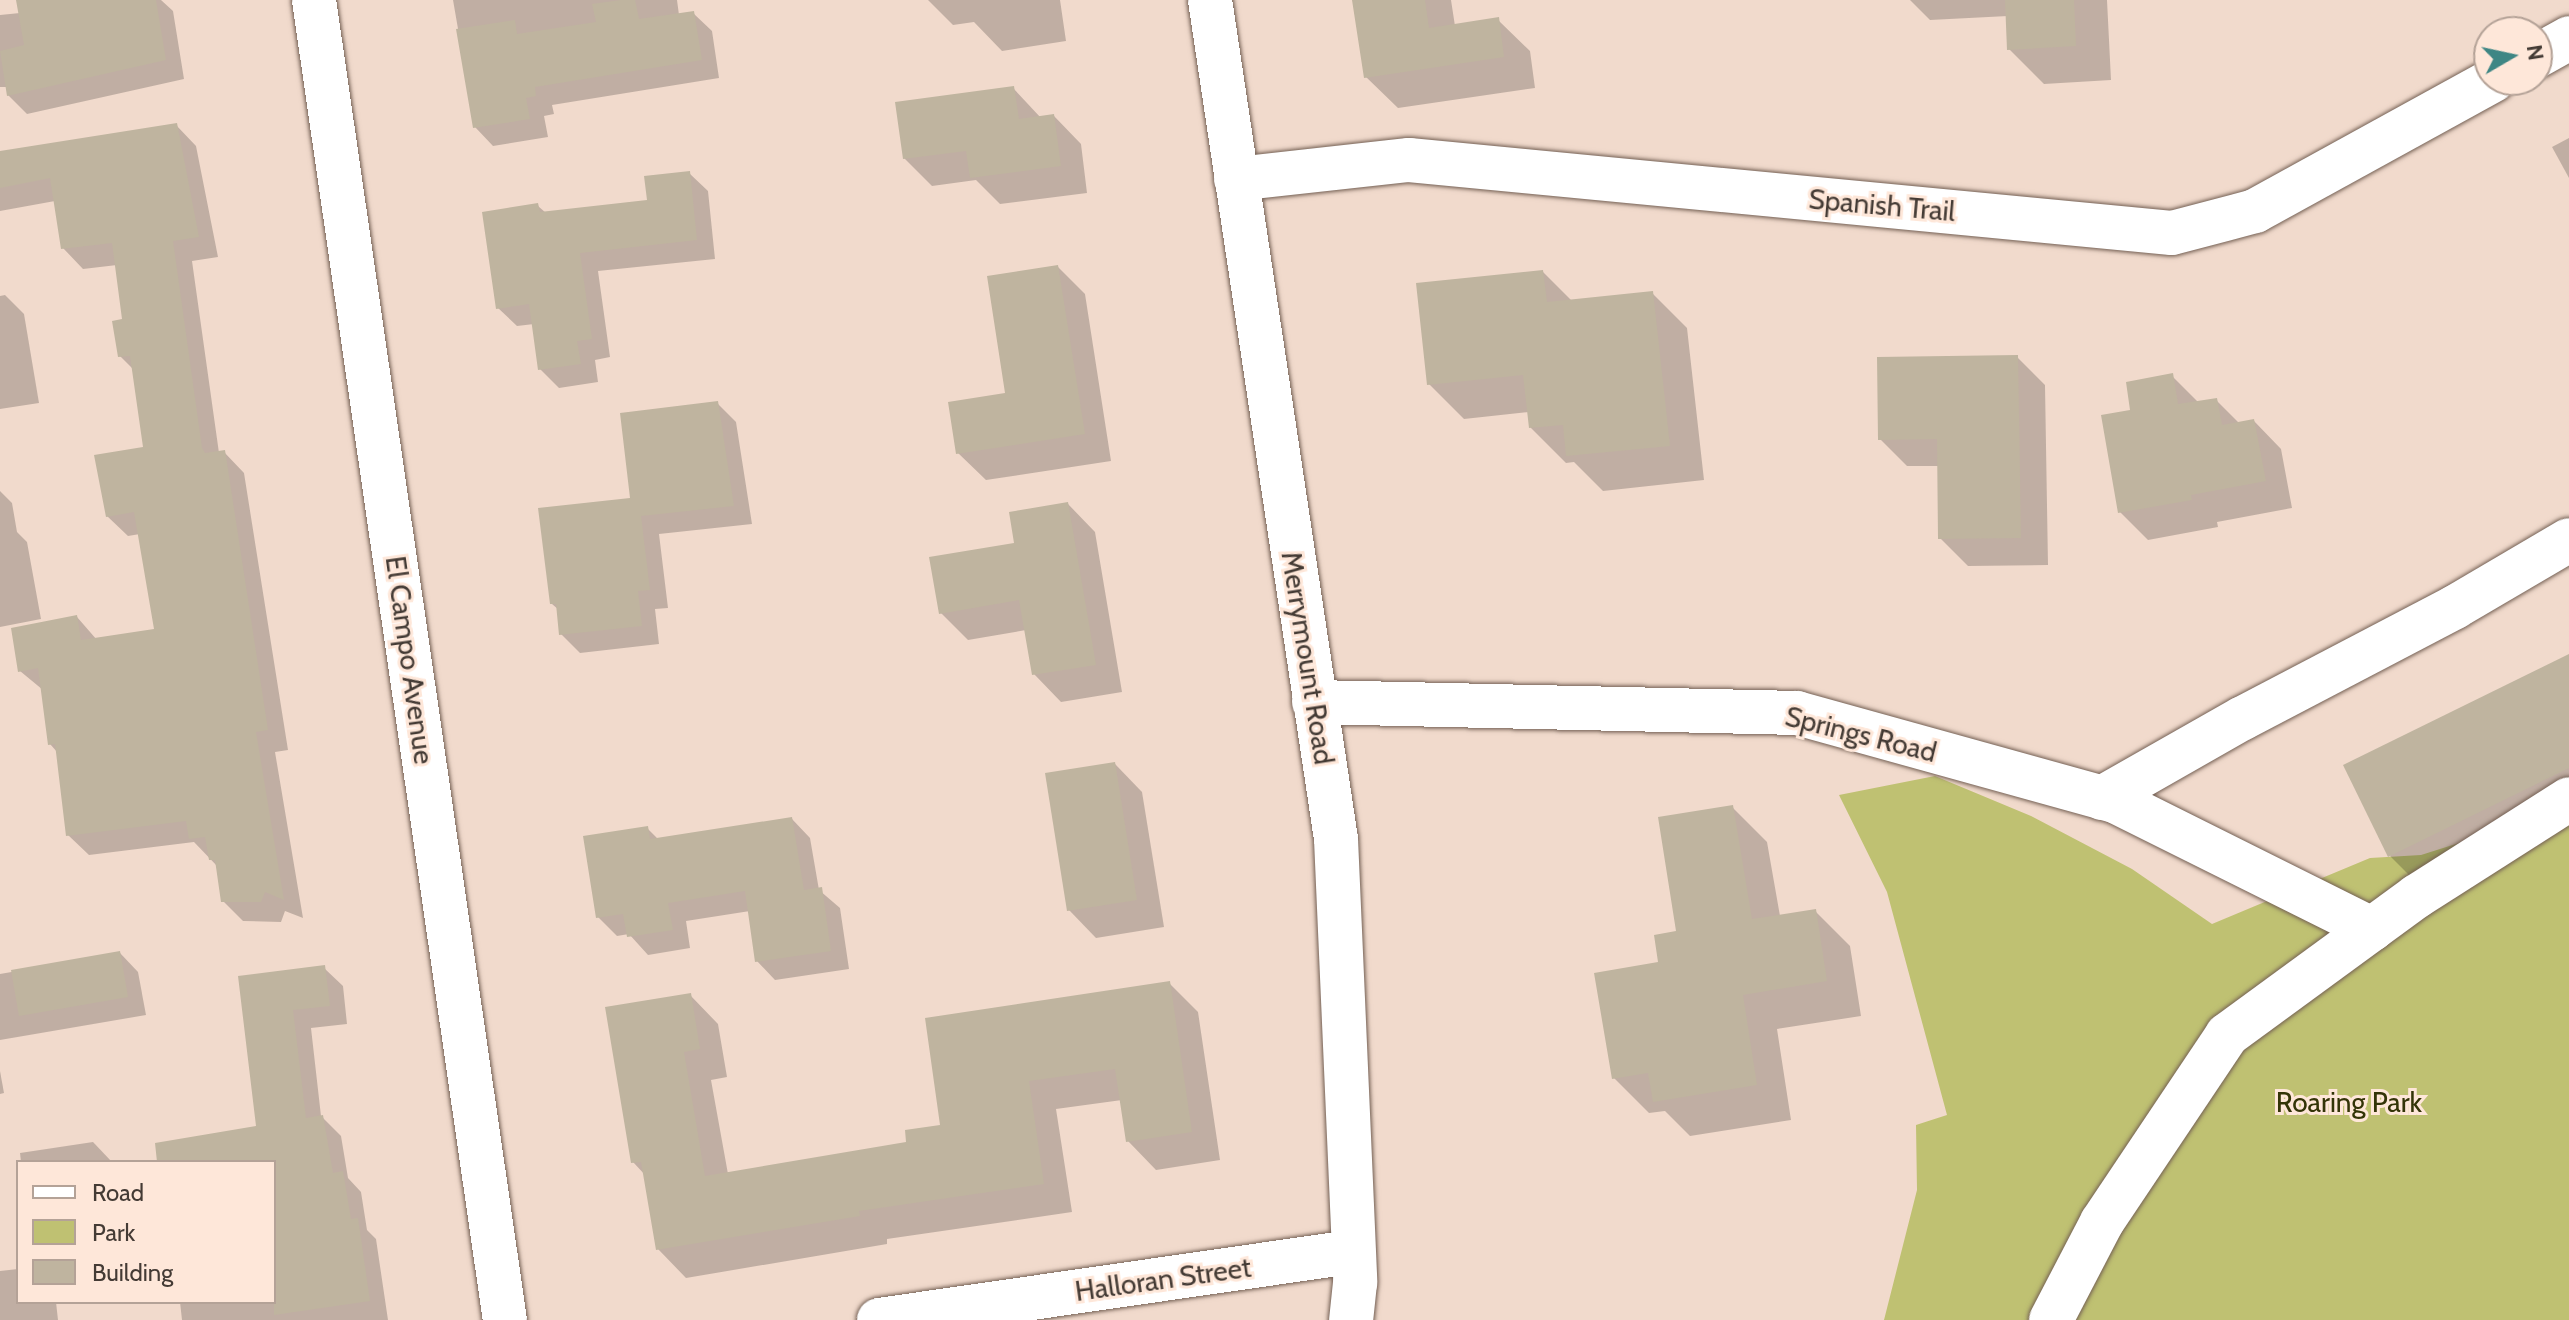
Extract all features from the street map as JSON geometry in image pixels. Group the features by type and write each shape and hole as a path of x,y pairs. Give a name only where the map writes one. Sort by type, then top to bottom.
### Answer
{"street":[{"name":"El Campo Avenue","path":"314,0 505,1320"},
{"name":"Merrymount Road","path":"1210,0 1336,839 1353,1252 1351,1320"},
{"name":"Spanish Trail","path":"1236,179 1409,160 2172,233 2255,211 2473,91"},
{"path":"2102,798 2243,718 2455,607 2569,540"},
{"name":"Springs Road","path":"1314,702 1797,713 2117,802 2372,929"},
{"path":"2051,1320 2102,1222 2227,1035 2372,929 2569,799"},
{"name":"Halloran Street","path":"879,1320 1353,1252"}],"green space":[{"name":"Roaring Park","path":"1935,776 2031,816 2132,869 2212,924 2370,858 2421,855 2500,830 2569,791 2569,1320 1884,1320 1917,1190 1916,1125 1947,1115 1887,892 1839,795"}],"building":[{"path":"16,0 156,0 166,60 7,96 0,51 24,45"},
{"path":"635,0 639,19 694,11 702,60 535,87 536,96 526,98 530,119 473,128 456,29 515,20 517,34 596,22 592,4"},
{"path":"1352,0 1425,0 1429,28 1499,17 1504,57 1364,78"},
{"path":"2005,0 2074,0 2076,46 2007,50"},
{"path":"1014,86 1019,119 1054,114 1061,166 970,178 966,151 903,159 895,102"},
{"path":"177,123 199,237 173,241 202,448 205,453 225,450 268,730 256,732 284,900 265,892 261,902 221,902 215,860 209,860 205,837 189,839 186,821 66,836 55,744 48,745 38,668 18,672 11,628 77,615 81,640 154,629 134,512 106,517 94,455 143,447 130,356 118,357 112,321 122,319 112,243 61,249 50,178 0,188 0,151"},
{"path":"690,171 697,240 580,253 592,339 577,341 581,364 538,370 529,304 496,309 482,212 538,203 540,212 647,200 644,176"},
{"path":"1058,265 1085,434 956,454 948,402 1005,393 987,276"},
{"path":"1543,270 1547,302 1653,291 1670,446 1566,456 1563,425 1529,428 1523,375 1427,385 1416,283"},
{"path":"2018,355 2021,538 1938,539 1937,439 1878,440 1877,357"},
{"path":"2173,373 2178,404 2217,398 2222,425 2254,419 2266,481 2191,495 2192,500 2118,513 2101,415 2130,410 2126,382"},
{"path":"718,401 734,506 641,516 650,590 638,591 642,626 559,635 556,604 550,604 538,508 630,498 620,413"},
{"path":"1068,502 1096,665 1032,675 1019,600 939,614 929,557 1014,543 1009,512"},
{"path":"2569,654 2569,768 2388,857 2343,765"},
{"path":"1115,762 1137,900 1067,911 1045,773"},
{"path":"1733,805 1752,919 1816,909 1827,981 1743,995 1757,1085 1653,1102 1648,1073 1612,1079 1594,973 1658,962 1654,935 1676,931 1658,817"},
{"path":"792,817 804,890 822,887 831,951 755,962 745,891 668,903 673,930 627,937 623,914 596,918 583,836 648,826 650,839"},
{"path":"120,951 128,997 19,1016 11,970"},
{"path":"325,965 330,1006 293,1010 306,1118 323,1115 333,1173 343,1171 351,1219 358,1218 370,1301 274,1315 276,1160 157,1160 155,1143 256,1126 238,976"},
{"path":"1170,981 1192,1132 1126,1142 1115,1069 1029,1081 1044,1184 859,1211 860,1216 656,1250 641,1162 631,1163 605,1007 691,993 700,1049 684,1052 705,1176 906,1142 905,1130 940,1125 925,1018"}]}
